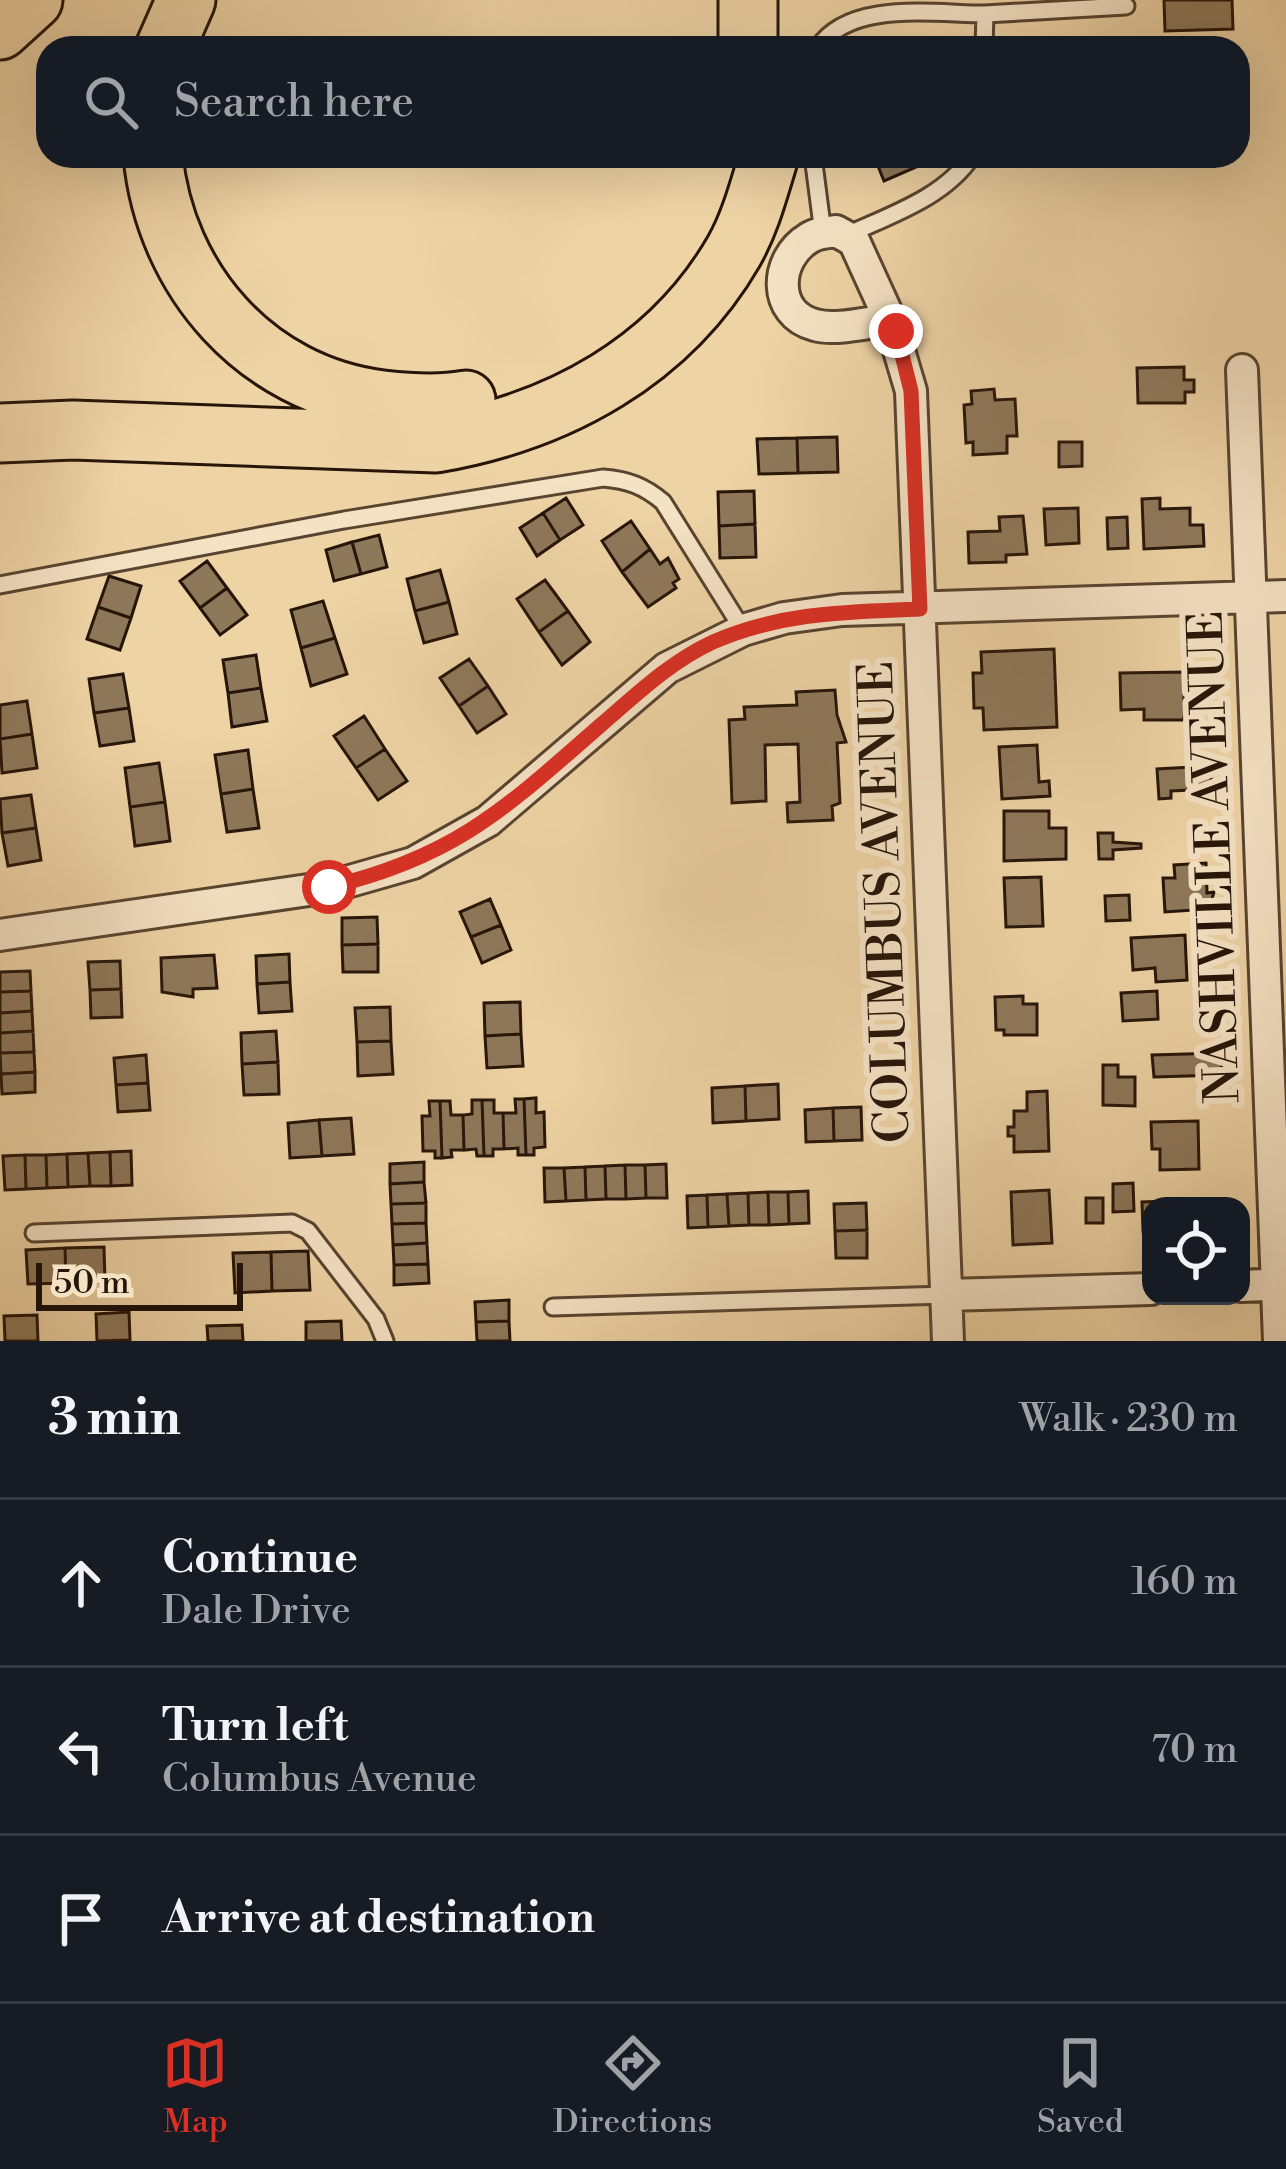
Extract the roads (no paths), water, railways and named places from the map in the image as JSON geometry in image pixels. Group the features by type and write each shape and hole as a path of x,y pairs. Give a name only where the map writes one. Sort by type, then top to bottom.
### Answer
{"highway":[{"path":"0,30 33,0"},
{"path":"170,36 186,0"},
{"path":"748,0 748,36"},
{"path":"773,0 774,36"},
{"path":"155,168 165,223 182,261 206,299 272,362 354,396 451,403 542,381 625,334 691,261 735,168"},
{"path":"0,433 73,430 436,442 494,433 556,411 623,373 684,320 733,252 752,214 765,168"}],"street":[{"path":"834,234 810,237 790,255 781,280 785,304 818,327 890,320"},
{"name":"COLUMBUS AVENUE","path":"834,234 854,241 890,320 911,391 948,1341"},
{"name":"NASHVILLE AVENUE","path":"1242,370 1282,1285 1279,1341"},
{"path":"0,935 329,887 412,863 488,821 667,668 742,631 784,618 842,610 1286,596"},
{"path":"1250,1286 1282,1285"},
{"path":"946,1295 1142,1289"}],"lane":[{"path":"827,36 852,19 888,13 985,14 1126,6"},
{"path":"984,36 985,14"},
{"path":"816,168 834,234 934,192 962,168"},
{"path":"0,585 344,520 603,478 625,479 646,488 669,508 742,631"},
{"path":"34,1233 292,1223 308,1231 376,1318 385,1341"},
{"path":"553,1307 946,1295"}]}
